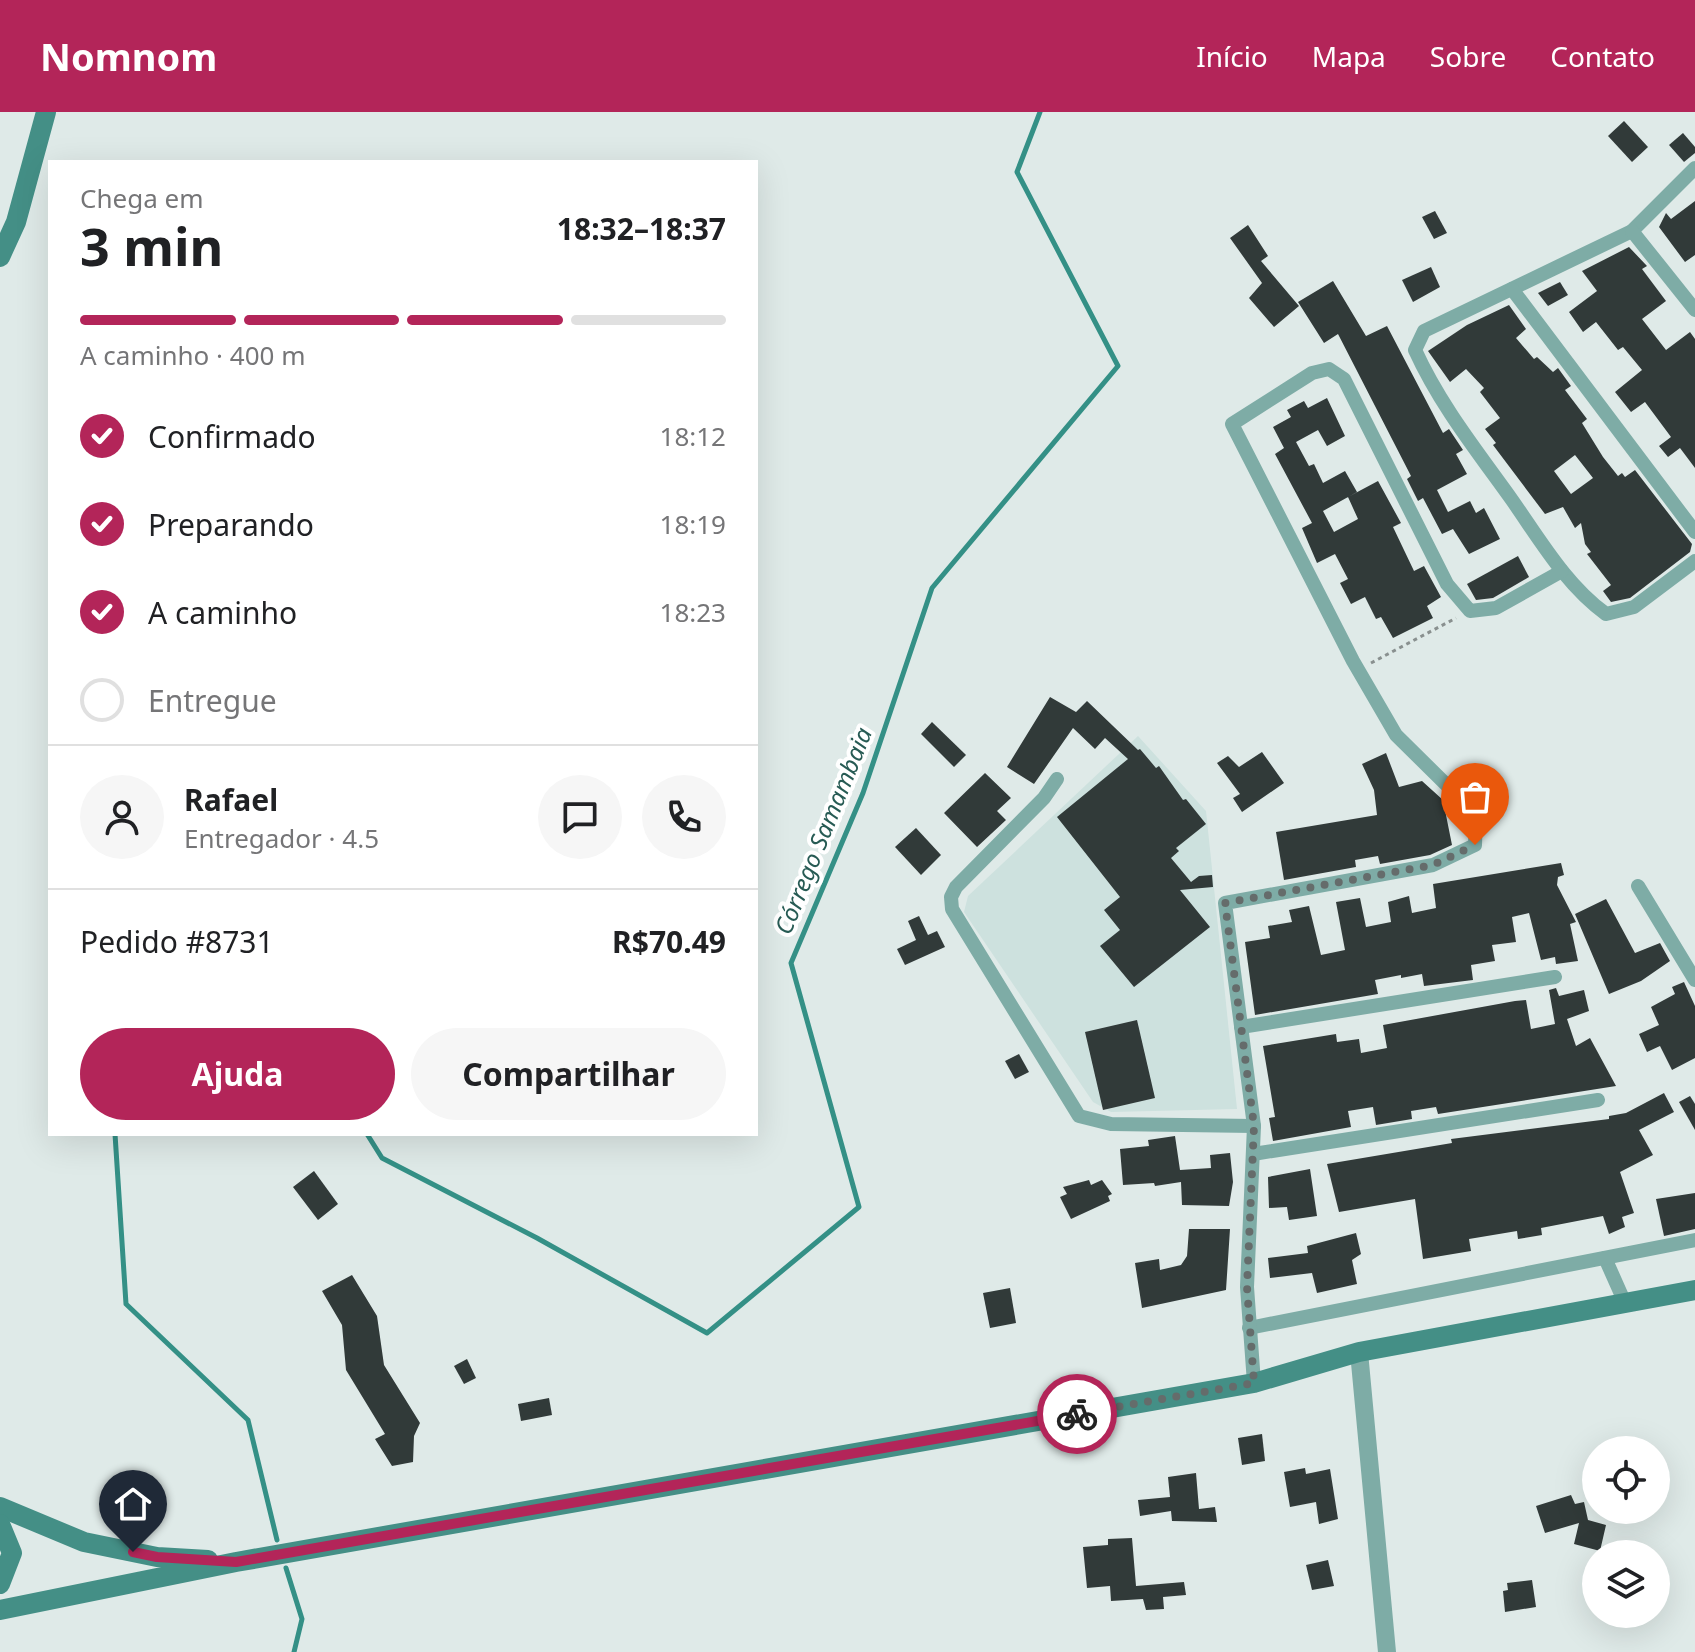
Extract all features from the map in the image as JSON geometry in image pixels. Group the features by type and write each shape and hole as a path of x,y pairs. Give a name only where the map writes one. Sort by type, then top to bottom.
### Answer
{"main road":[{"path":"0,257 16,222 46,112"},
{"path":"0,1610 236,1562 1254,1383 1359,1352 1695,1290"},
{"path":"0,1507 84,1542 157,1557 236,1562"},
{"path":"0,1524 12,1553 0,1584"}],"street":[{"path":"1695,168 1632,231 1424,331 1415,350 1433,389 1562,571 1592,604 1606,614 1634,607 1695,561"},
{"path":"1632,231 1695,310"},
{"path":"1512,289 1695,532"},
{"path":"1254,1383 1249,1328 1254,1126 1225,903 1433,865 1475,845 1476,814 1396,735 1358,670 1232,424 1312,373 1329,369 1344,379 1447,584 1470,611 1496,608 1562,571"},
{"path":"1057,779 1044,798 956,887 951,897 952,909 1079,1116 1111,1124 1254,1126"},
{"path":"1638,886 1695,980"},
{"path":"1241,1027 1555,977"},
{"path":"1253,1154 1598,1100"},
{"path":"1249,1328 1695,1240"},
{"path":"1605,1258 1625,1303"},
{"path":"1359,1352 1387,1652"}],"path":[{"path":"1358,670 1470,611"}],"shaded area":[{"path":"1138,736 1206,811 1237,1109 1111,1112 1093,1102 964,912 968,896"}],"building":[{"path":"1624,121 1648,147 1632,162 1608,136"},
{"path":"1683,133 1695,147 1695,153 1684,162 1669,145"},
{"path":"1695,201 1695,255 1685,262 1659,227 1666,213 1671,219"},
{"path":"1435,211 1447,233 1434,239 1422,217"},
{"path":"1248,225 1268,256 1261,261 1299,306 1274,327 1249,298 1262,283 1230,238"},
{"path":"1629,247 1647,266 1642,269 1666,301 1642,319 1666,350 1690,332 1695,339 1695,468 1680,448 1668,457 1659,446 1671,437 1645,402 1631,412 1615,392 1642,370 1623,347 1618,350 1596,322 1583,332 1569,312 1597,291 1582,271"},
{"path":"1431,267 1440,287 1413,302 1402,280"},
{"path":"1333,281 1366,336 1387,326 1443,433 1449,429 1463,450 1456,454 1467,474 1437,490 1448,512 1470,501 1476,513 1484,508 1500,539 1469,554 1453,529 1442,534 1423,498 1418,501 1407,479 1411,476 1338,334 1324,343 1298,302"},
{"path":"1560,282 1568,295 1548,306 1538,293"},
{"path":"1509,305 1526,329 1516,338 1534,359 1537,357 1553,372 1558,368 1571,386 1565,390 1587,419 1582,423 1603,457 1618,476 1622,473 1625,477 1635,470 1692,544 1690,552 1630,598 1611,602 1603,591 1611,585 1587,554 1591,552 1585,544 1581,523 1575,528 1563,507 1545,514 1493,445 1496,443 1485,429 1500,418 1480,392 1484,388 1466,369 1450,382 1428,351 1467,325","holes":["1575,455 1593,478 1571,494 1554,471"]},
{"path":"1327,398 1345,436 1327,446 1318,430 1296,442 1309,466 1314,464 1323,483 1345,471 1357,492 1378,481 1401,523 1393,527 1414,571 1424,566 1441,597 1427,606 1433,618 1393,638 1381,617 1376,619 1365,597 1351,604 1340,583 1348,579 1335,554 1317,563 1302,528 1312,523 1275,454 1284,448 1273,427 1291,417 1287,410 1304,401 1308,408","holes":["1348,497 1358,519 1334,532 1323,511"]},
{"path":"1518,556 1529,577 1493,598 1476,600 1467,584"},
{"path":"1050,697 1076,712 1087,701 1140,749 1156,768 1159,766 1183,800 1186,799 1206,824 1176,848 1179,851 1171,858 1191,882 1199,876 1212,875 1213,887 1180,890 1210,927 1134,987 1100,946 1120,930 1104,910 1120,897 1057,817 1128,759 1105,738 1095,749 1073,728 1034,784 1007,767"},
{"path":"932,722 966,755 954,767 921,734"},
{"path":"1262,752 1284,783 1242,812 1233,798 1240,794 1217,763 1228,756 1239,767"},
{"path":"1386,753 1399,787 1422,781 1443,800 1452,845 1430,855 1380,864 1378,856 1355,860 1356,867 1284,880 1276,832 1377,815 1374,790 1362,764"},
{"path":"985,773 1011,798 997,811 1006,820 977,847 944,813"},
{"path":"916,828 941,855 921,875 895,847"},
{"path":"1561,863 1564,875 1558,877 1557,885 1576,922 1570,924 1578,961 1556,964 1555,957 1541,960 1529,913 1512,917 1516,942 1492,945 1495,961 1471,965 1473,980 1424,986 1422,974 1401,978 1401,975 1375,980 1378,994 1255,1015 1245,942 1270,938 1268,926 1292,922 1289,910 1309,906 1321,955 1345,950 1336,902 1360,898 1366,927 1391,922 1388,902 1409,896 1412,913 1436,908 1433,884"},
{"path":"1606,899 1635,953 1660,943 1670,961 1641,981 1609,994 1575,914"},
{"path":"919,916 928,935 937,931 945,947 905,965 897,949 916,940 908,921"},
{"path":"1684,982 1695,1006 1695,1058 1672,1070 1660,1046 1647,1052 1639,1034 1659,1025 1651,1007 1675,994 1672,987"},
{"path":"1556,988 1559,996 1584,990 1589,1011 1567,1019 1576,1046 1590,1038 1616,1086 1438,1114 1436,1107 1411,1111 1412,1119 1376,1125 1373,1107 1348,1111 1351,1127 1273,1141 1269,1118 1275,1117 1263,1046 1336,1034 1337,1042 1359,1039 1361,1053 1387,1048 1383,1025 1526,1000 1531,1029 1555,1024 1549,990"},
{"path":"1137,1020 1155,1098 1103,1110 1085,1032"},
{"path":"1019,1054 1029,1072 1015,1079 1005,1061"},
{"path":"1664,1093 1674,1112 1639,1130 1653,1155 1620,1172 1634,1213 1622,1217 1625,1227 1609,1234 1603,1216 1541,1228 1542,1235 1518,1239 1517,1231 1469,1239 1471,1251 1423,1259 1415,1199 1339,1212 1327,1164 1452,1143 1451,1139 1609,1119 1609,1116 1626,1113"},
{"path":"1690,1096 1695,1104 1695,1130 1679,1102"},
{"path":"1175,1136 1180,1170 1211,1168 1210,1155 1230,1153 1233,1182 1229,1206 1182,1205 1181,1182 1155,1186 1154,1183 1123,1185 1120,1149 1149,1146 1148,1140"},
{"path":"1310,1169 1317,1216 1289,1220 1287,1207 1269,1208 1268,1177"},
{"path":"314,1171 338,1204 318,1220 293,1187"},
{"path":"1089,1180 1091,1185 1102,1180 1112,1194 1108,1196 1110,1201 1071,1219 1060,1197 1067,1194 1063,1187"},
{"path":"1695,1193 1695,1229 1664,1236 1656,1199"},
{"path":"1189,1229 1230,1229 1226,1290 1142,1308 1135,1263 1159,1259 1160,1270 1181,1265 1187,1256"},
{"path":"1356,1233 1361,1254 1352,1260 1357,1284 1317,1293 1312,1273 1270,1278 1268,1258 1308,1253 1307,1246"},
{"path":"352,1275 377,1316 384,1365 420,1423 414,1436 413,1462 392,1466 375,1439 385,1434 346,1370 342,1325 322,1291"},
{"path":"1010,1288 1016,1323 990,1328 983,1293"},
{"path":"467,1359 476,1378 464,1384 454,1366"},
{"path":"549,1398 552,1415 521,1421 518,1404"},
{"path":"1262,1434 1265,1461 1242,1465 1238,1438"},
{"path":"1305,1468 1306,1474 1330,1469 1338,1519 1319,1524 1316,1502 1290,1507 1284,1472"},
{"path":"1196,1473 1199,1509 1215,1507 1217,1522 1172,1521 1171,1511 1140,1516 1138,1500 1170,1497 1168,1477"},
{"path":"1571,1495 1575,1504 1582,1502 1582,1524 1606,1525 1603,1540 1582,1540 1582,1546 1574,1544 1579,1523 1545,1533 1536,1506"},
{"path":"1132,1538 1136,1586 1184,1582 1186,1595 1163,1597 1164,1609 1146,1610 1143,1599 1111,1601 1110,1586 1087,1588 1083,1547 1108,1545 1108,1539"},
{"path":"1328,1560 1334,1586 1312,1590 1306,1565"},
{"path":"1532,1580 1536,1607 1505,1612 1503,1591 1508,1590 1507,1583"}],"waterway":[{"name":"Córrego Samambaia","path":"368,1136 382,1158 537,1238 707,1333 859,1207 791,963 863,793 932,588 1118,366 1017,172 1040,112"},
{"name":"Córrego Samambaia","path":"115,1136 126,1304 248,1420 277,1540"},
{"name":"Córrego Samambaia","path":"286,1568 302,1619 294,1652"}],"way so far":[{"path":"1077,1414 1254,1383 1247,1287 1254,1126 1225,903 1433,865 1475,845"}],"route":[{"path":"133,1552 157,1557 236,1562 1077,1414"}]}
